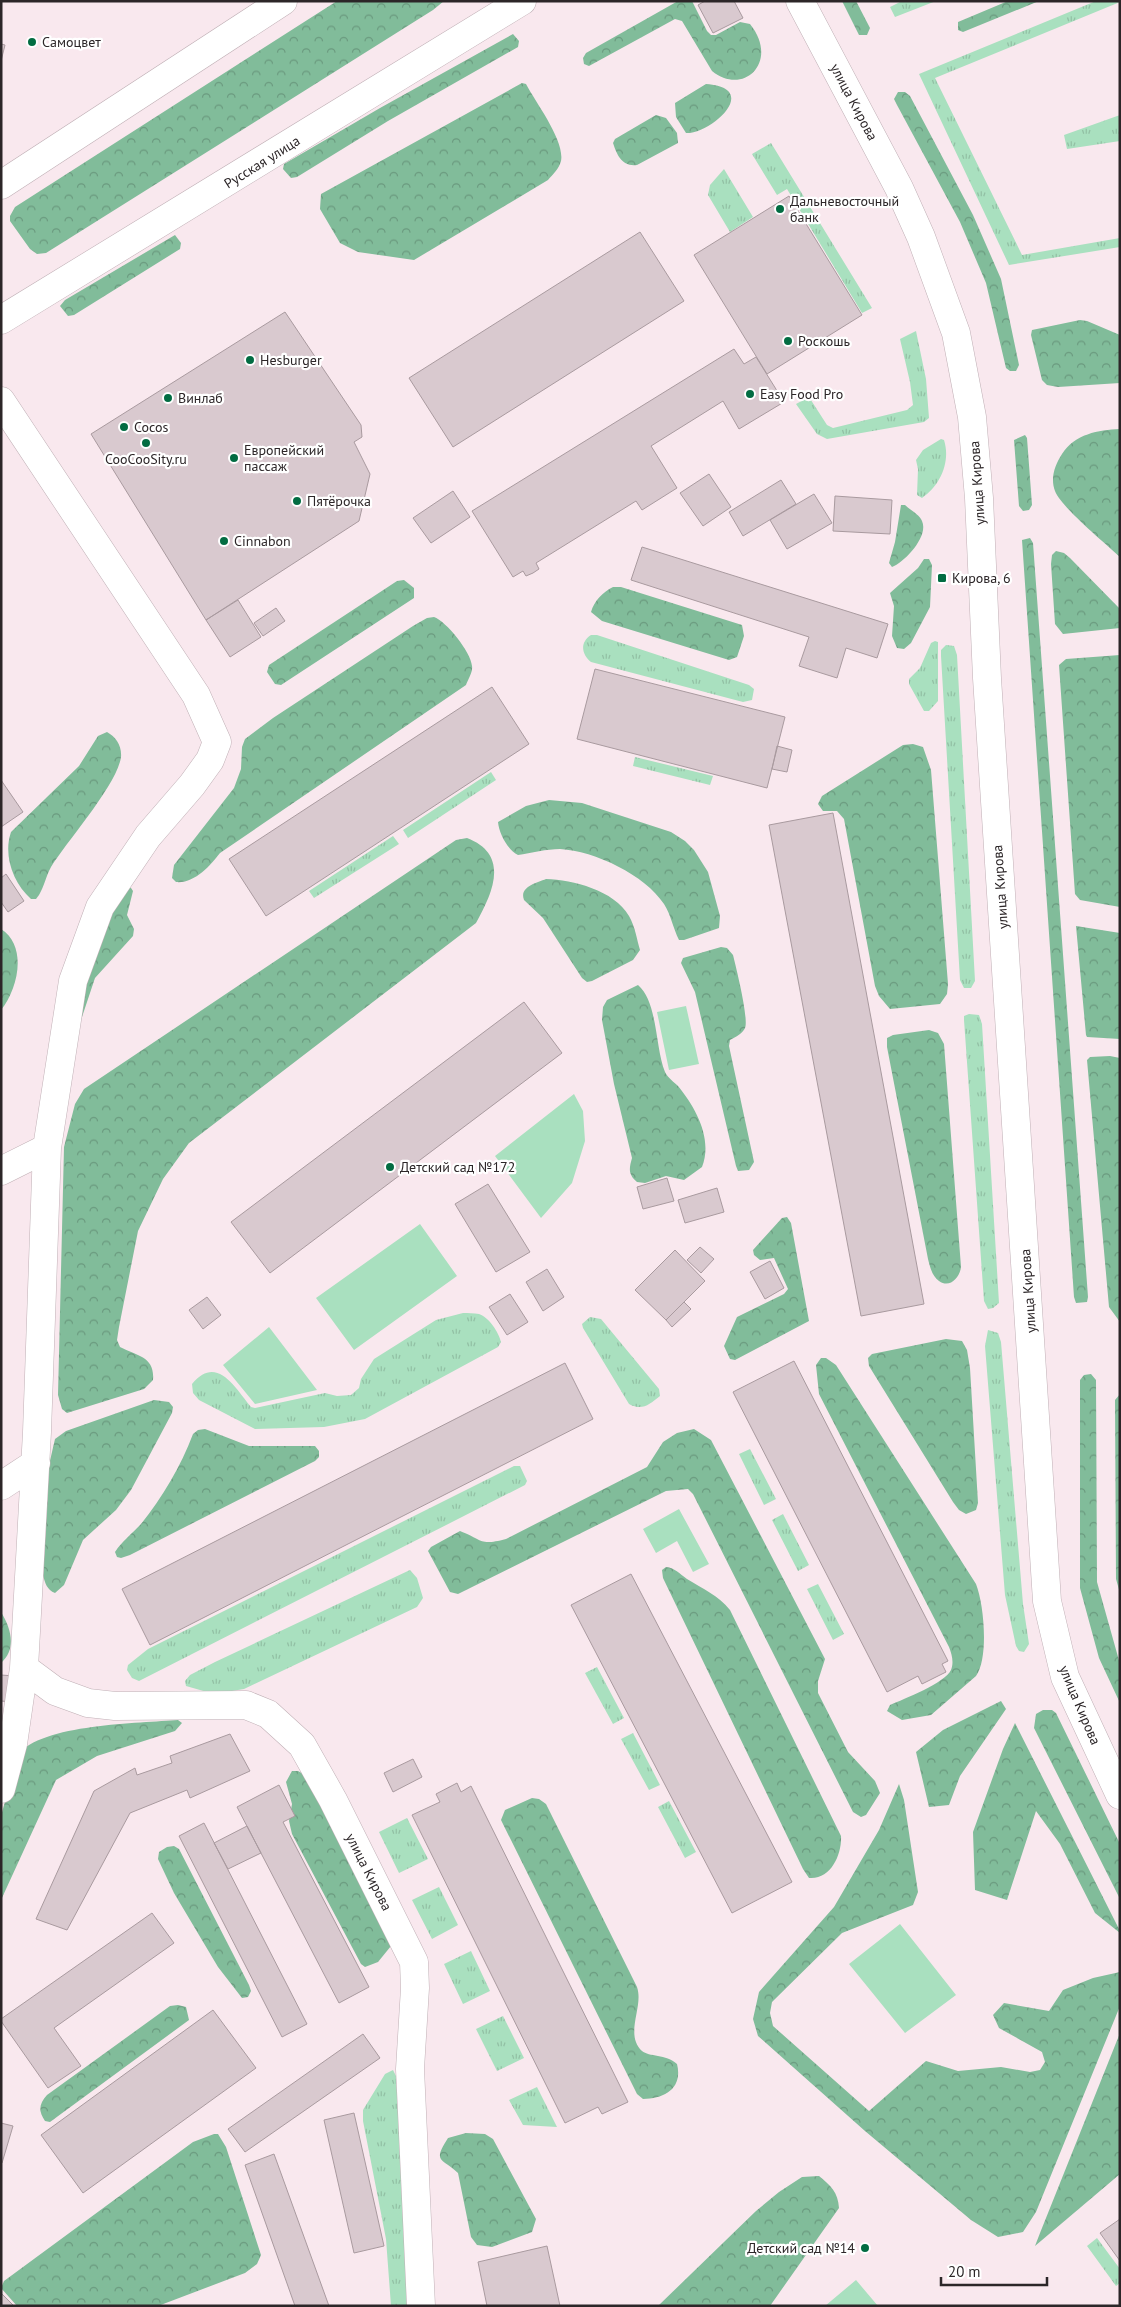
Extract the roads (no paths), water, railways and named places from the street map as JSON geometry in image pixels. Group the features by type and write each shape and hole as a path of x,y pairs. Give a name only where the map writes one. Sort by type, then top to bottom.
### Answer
{"main road":[{"path":"1,185 283,1"},
{"name":"улица Кирова","path":"800,1 890,171 921,237 956,334 972,417 979,498 987,678 1048,1602 1065,1677 1120,1796"},
{"name":"Русская улица","path":"1,320 520,2"},
{"path":"1,401 196,694 217,742 210,760 192,785 148,836 100,907 73,981 47,1148 36,1462 24,1668 13,1744 1,1788"},
{"path":"1,1171 47,1148"},
{"path":"1,1486 36,1462"},
{"name":"улица Кирова","path":"24,1668 55,1690 88,1703 115,1706 246,1705 268,1714 302,1745 333,1800 414,1962 415,1988 410,2069 421,2306"}],"place":[{"name":"Самоцвет","path":"32,42"},
{"name":"Дальневосточный банк","path":"780,209"},
{"name":"Роскошь","path":"788,341"},
{"name":"Hesburger","path":"250,360"},
{"name":"Easy Food Pro","path":"750,394"},
{"name":"Винлаб","path":"168,398"},
{"name":"Cocos","path":"124,427"},
{"name":"CooCooSity.ru","path":"146,443"},
{"name":"Европейский пассаж","path":"234,458"},
{"name":"Пятёрочка","path":"297,501"},
{"name":"Cinnabon","path":"224,541"},
{"name":"Кирова, 6","path":"942,578"},
{"name":"Детский сад №172","path":"390,1167"},
{"name":"Детский сад №14","path":"865,2248"}]}
